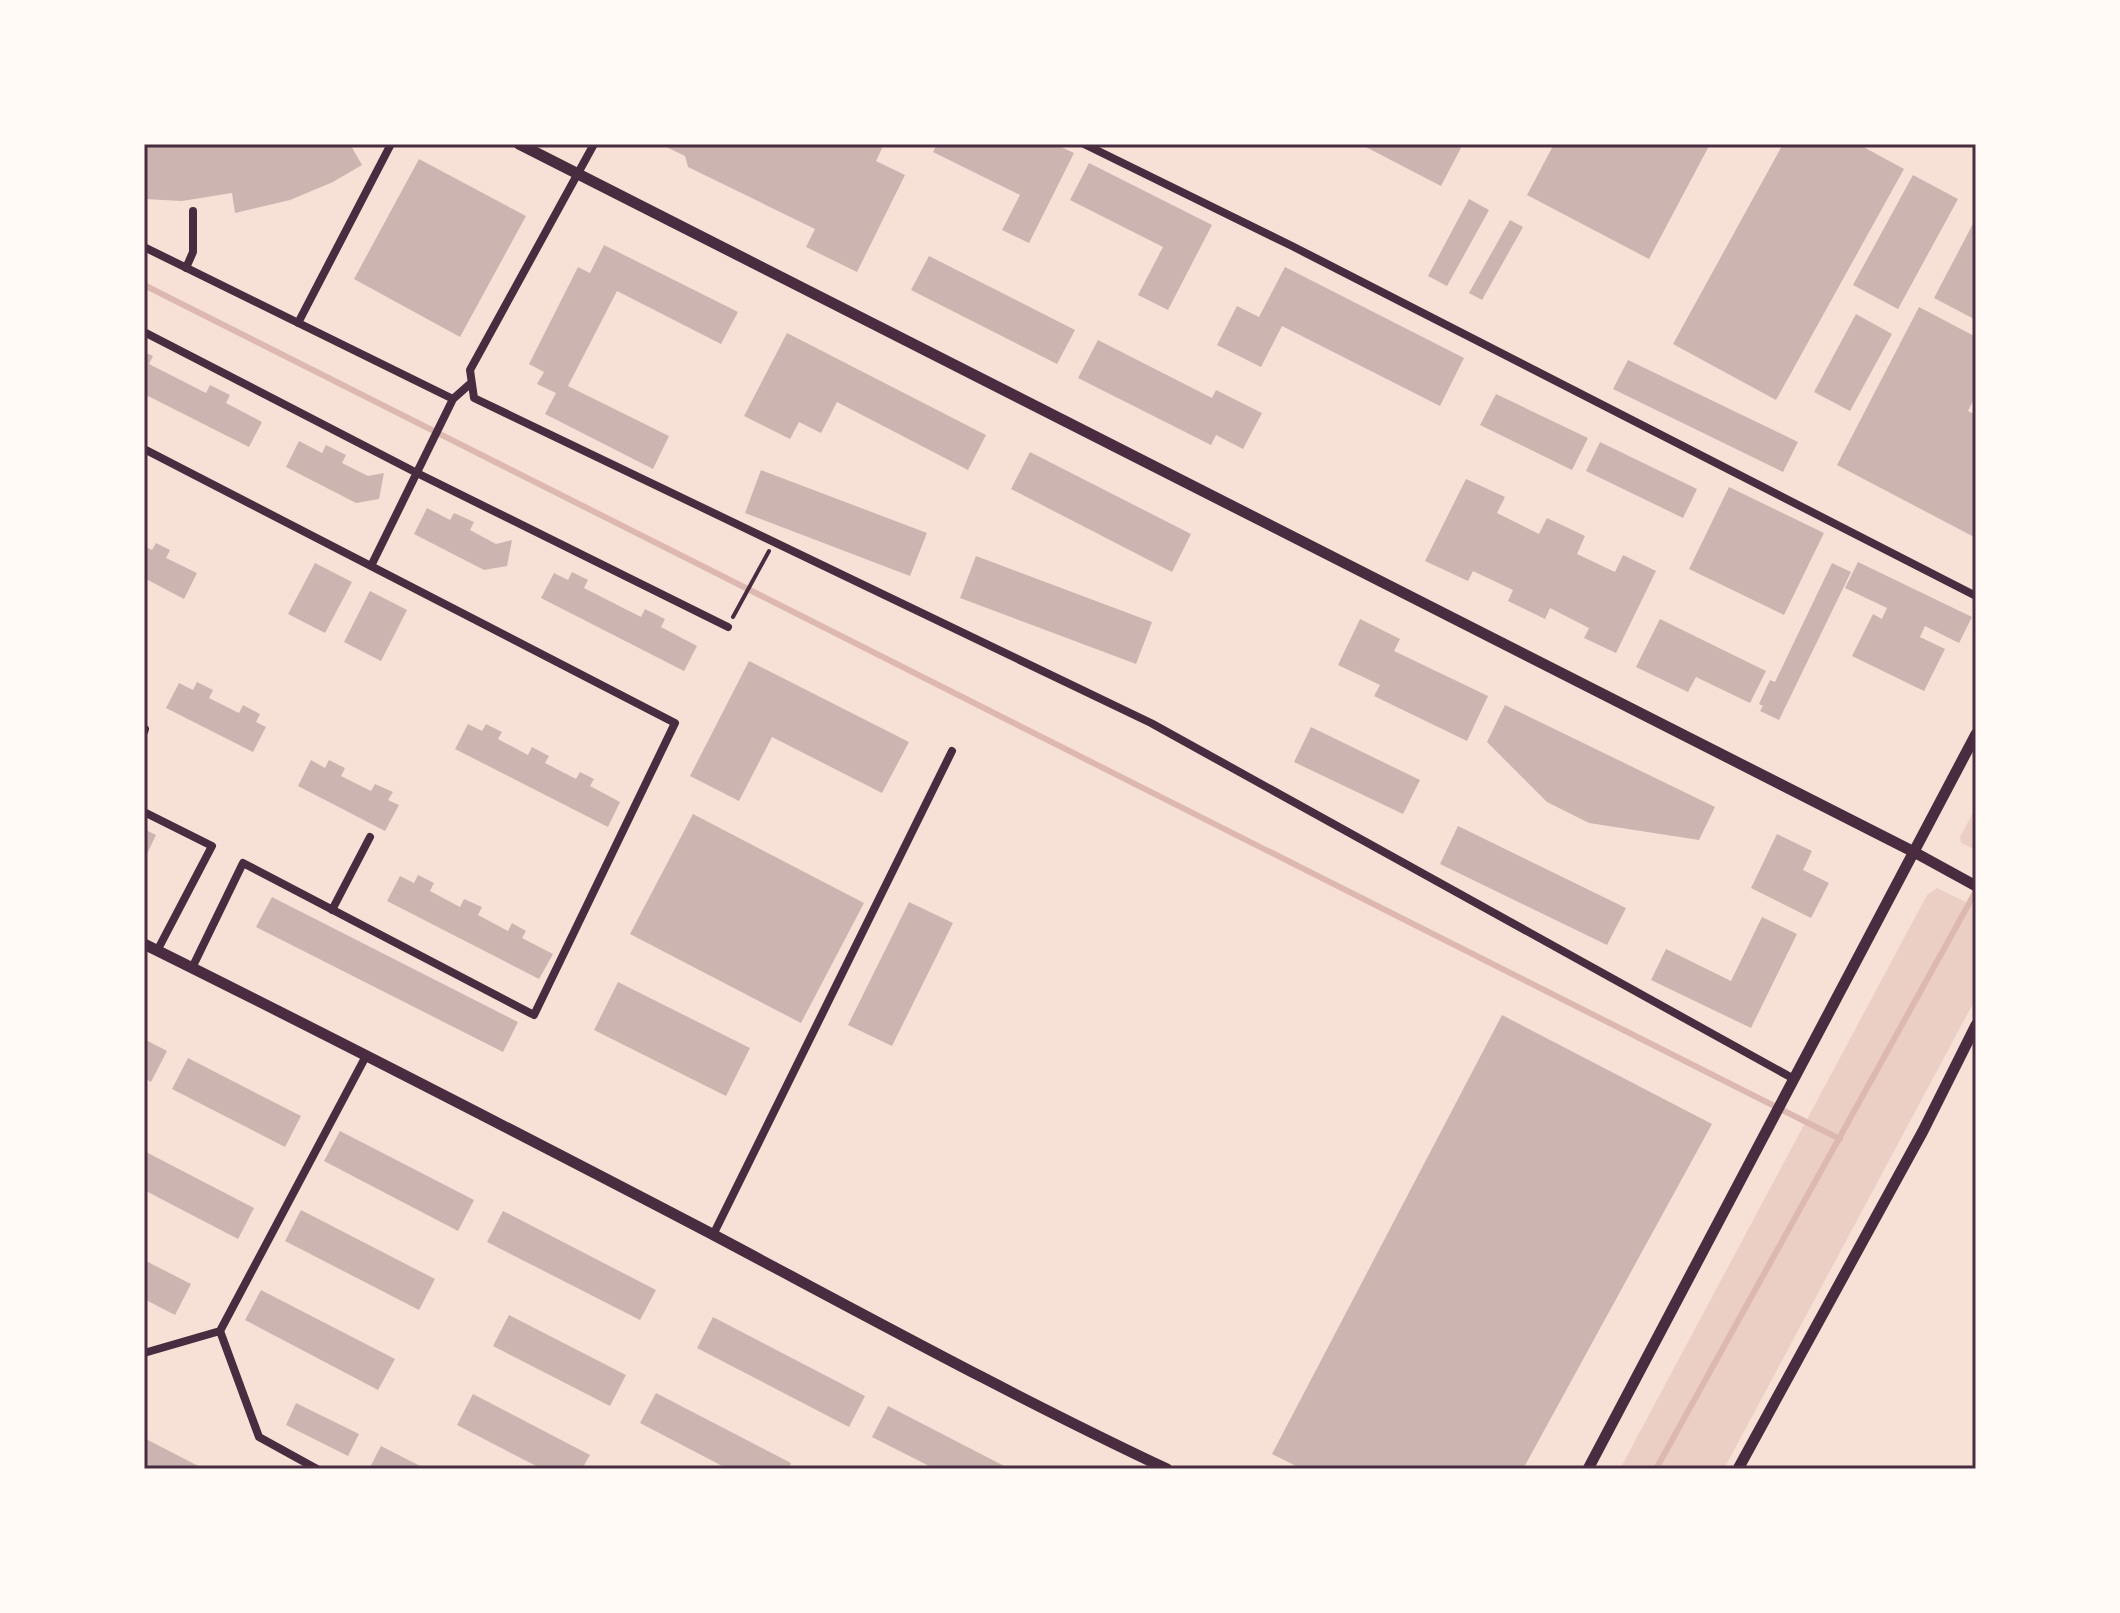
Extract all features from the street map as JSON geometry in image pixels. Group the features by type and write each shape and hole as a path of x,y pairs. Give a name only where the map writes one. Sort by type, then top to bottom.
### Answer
{"street":[{"path":"298,323 391,144"},
{"path":"519,144 1976,886"},
{"path":"594,144 470,370 474,398 1151,723 1794,1079"},
{"path":"1084,144 1292,246 1976,596"},
{"path":"186,268 193,252 193,211"},
{"path":"144,247 453,399"},
{"path":"144,332 417,473 728,627"},
{"path":"371,566 453,399 471,383"},
{"path":"144,449 675,723 534,1015 243,863 192,968"},
{"path":"1588,1469 1976,734"},
{"path":"713,1235 952,751"},
{"path":"144,812 212,846 157,951"},
{"path":"332,910 370,837"},
{"path":"144,944 713,1235 1141,1464 1167,1469"},
{"path":"1738,1469 1923,1131 1976,1025"},
{"path":"144,1353 220,1331 366,1056"},
{"path":"220,1331 259,1437 317,1469"}],"path":[{"path":"740,604 774,542"}],"shaded area":[{"path":"1976,807 1976,850 1961,843 1960,837"},
{"path":"1937,888 1976,907 1976,998 1724,1469 1620,1469 1927,895"}],"building":[{"path":"144,144 226,144 227,147 243,144 350,144 362,165 333,182 290,200 235,213 232,193 182,201 144,199"},
{"path":"660,144 884,144 876,161 905,175 857,272 806,247 815,229 688,167 685,156"},
{"path":"937,144 1055,144 1074,153 1029,243 1002,230 1020,195 933,152"},
{"path":"1360,144 1463,144 1441,186"},
{"path":"1554,144 1710,144 1649,259 1527,195"},
{"path":"1783,144 1858,144 1904,169 1776,400 1673,344"},
{"path":"419,159 526,216 460,337 354,279"},
{"path":"1089,163 1212,225 1168,310 1138,295 1163,247 1070,200"},
{"path":"1913,175 1958,199 1898,309 1853,285"},
{"path":"1469,199 1489,210 1447,286 1428,276"},
{"path":"1976,218 1976,320 1934,298"},
{"path":"1510,220 1523,227 1482,300 1469,293"},
{"path":"604,245 738,312 721,344 617,291 568,386 669,436 653,469 545,414 556,393 537,384 544,372 529,364 578,267 590,273"},
{"path":"929,256 1075,330 1057,364 911,290"},
{"path":"1285,267 1464,358 1440,406 1282,326 1261,367 1217,345 1237,306 1259,317"},
{"path":"1919,307 1976,337 1976,395 1968,411 1976,415 1976,538 1837,465"},
{"path":"1856,314 1892,334 1850,411 1814,392"},
{"path":"787,333 986,435 968,470 837,402 821,433 799,422 790,439 744,416"},
{"path":"1098,340 1212,398 1216,390 1262,413 1243,449 1216,435 1211,445 1078,378"},
{"path":"144,352 153,356 149,364 206,393 210,385 230,395 226,403 262,422 249,447 144,394"},
{"path":"1628,360 1798,442 1783,472 1613,389"},
{"path":"1496,394 1588,438 1572,470 1480,425"},
{"path":"299,441 322,453 326,445 346,455 342,463 368,476 384,473 379,499 356,503 286,467"},
{"path":"1600,442 1697,489 1683,518 1586,471"},
{"path":"1030,452 1191,534 1172,572 1011,489"},
{"path":"761,470 927,533 910,576 745,513"},
{"path":"1466,479 1505,497 1497,513 1539,534 1547,518 1585,536 1577,554 1615,572 1623,555 1656,571 1616,653 1584,638 1589,628 1550,608 1545,619 1508,601 1513,590 1473,571 1468,581 1425,561"},
{"path":"1729,487 1824,533 1784,615 1689,569"},
{"path":"427,508 450,520 454,513 474,522 470,530 496,544 512,540 507,566 484,570 414,534"},
{"path":"156,543 170,550 166,558 197,573 184,599 144,578 144,546 152,550"},
{"path":"976,556 1152,622 1136,664 960,598"},
{"path":"1858,562 1972,617 1959,643 1925,626 1920,637 1945,649 1924,691 1852,656 1873,614 1882,619 1887,608 1845,588"},
{"path":"315,563 352,582 325,633 288,614"},
{"path":"1832,563 1851,572 1779,720 1760,711 1763,706 1759,704 1770,680 1775,682"},
{"path":"572,572 588,580 584,588 641,617 645,609 665,619 661,627 697,646 684,671 541,598 554,573 568,580"},
{"path":"370,591 407,610 381,661 344,642"},
{"path":"1360,619 1400,639 1394,651 1488,696 1467,741 1374,696 1380,685 1338,665"},
{"path":"1660,619 1766,671 1750,703 1696,677 1688,692 1636,667"},
{"path":"749,661 909,742 882,793 772,737 739,801 690,776"},
{"path":"197,682 213,690 209,698 239,713 243,705 260,714 256,722 266,727 253,752 166,708 179,683 193,690"},
{"path":"1505,705 1715,807 1699,840 1589,823 1547,802 1487,742"},
{"path":"468,724 482,731 486,724 502,732 498,739 528,755 532,747 549,756 545,763 576,779 580,772 594,779 590,786 620,802 608,827 455,749"},
{"path":"1311,727 1420,780 1403,814 1294,762"},
{"path":"311,760 325,768 329,760 345,768 341,776 371,791 375,784 393,792 388,800 399,805 385,831 298,786"},
{"path":"693,814 864,903 801,1023 630,934"},
{"path":"1458,826 1626,908 1607,945 1440,864"},
{"path":"144,829 156,835 144,860"},
{"path":"1777,834 1812,851 1803,870 1829,883 1811,918 1751,888"},
{"path":"418,875 434,883 430,891 460,907 464,899 482,907 478,915 508,931 512,923 526,931 522,938 553,954 539,979 387,901 400,876 414,883"},
{"path":"272,897 518,1022 503,1052 256,927"},
{"path":"909,902 953,923 892,1046 848,1025"},
{"path":"1762,917 1797,934 1751,1028 1651,980 1666,949 1731,981"},
{"path":"618,982 750,1048 726,1096 594,1030"},
{"path":"1502,1015 1712,1124 1523,1469 1302,1469 1272,1454"},
{"path":"144,1039 167,1051 151,1082 144,1078"},
{"path":"188,1058 301,1116 285,1147 172,1089"},
{"path":"340,1131 474,1200 458,1231 324,1161"},
{"path":"144,1151 254,1208 238,1239 144,1190"},
{"path":"301,1210 435,1279 419,1310 285,1241"},
{"path":"503,1211 656,1290 640,1320 487,1242"},
{"path":"144,1260 191,1284 175,1315 144,1299"},
{"path":"261,1290 395,1359 378,1390 245,1320"},
{"path":"509,1315 626,1375 610,1406 493,1346"},
{"path":"713,1317 865,1396 849,1427 697,1348"},
{"path":"656,1393 791,1463 788,1469 728,1469 640,1423"},
{"path":"473,1394 590,1455 582,1469 542,1469 457,1425"},
{"path":"296,1403 359,1434 348,1456 286,1425"},
{"path":"888,1406 1010,1469 935,1469 872,1437"},
{"path":"144,1438 204,1469 144,1469"},
{"path":"381,1446 426,1469 369,1469"}],"waterway":[{"path":"144,285 1840,1139"},
{"path":"1656,1469 1976,891"}]}
